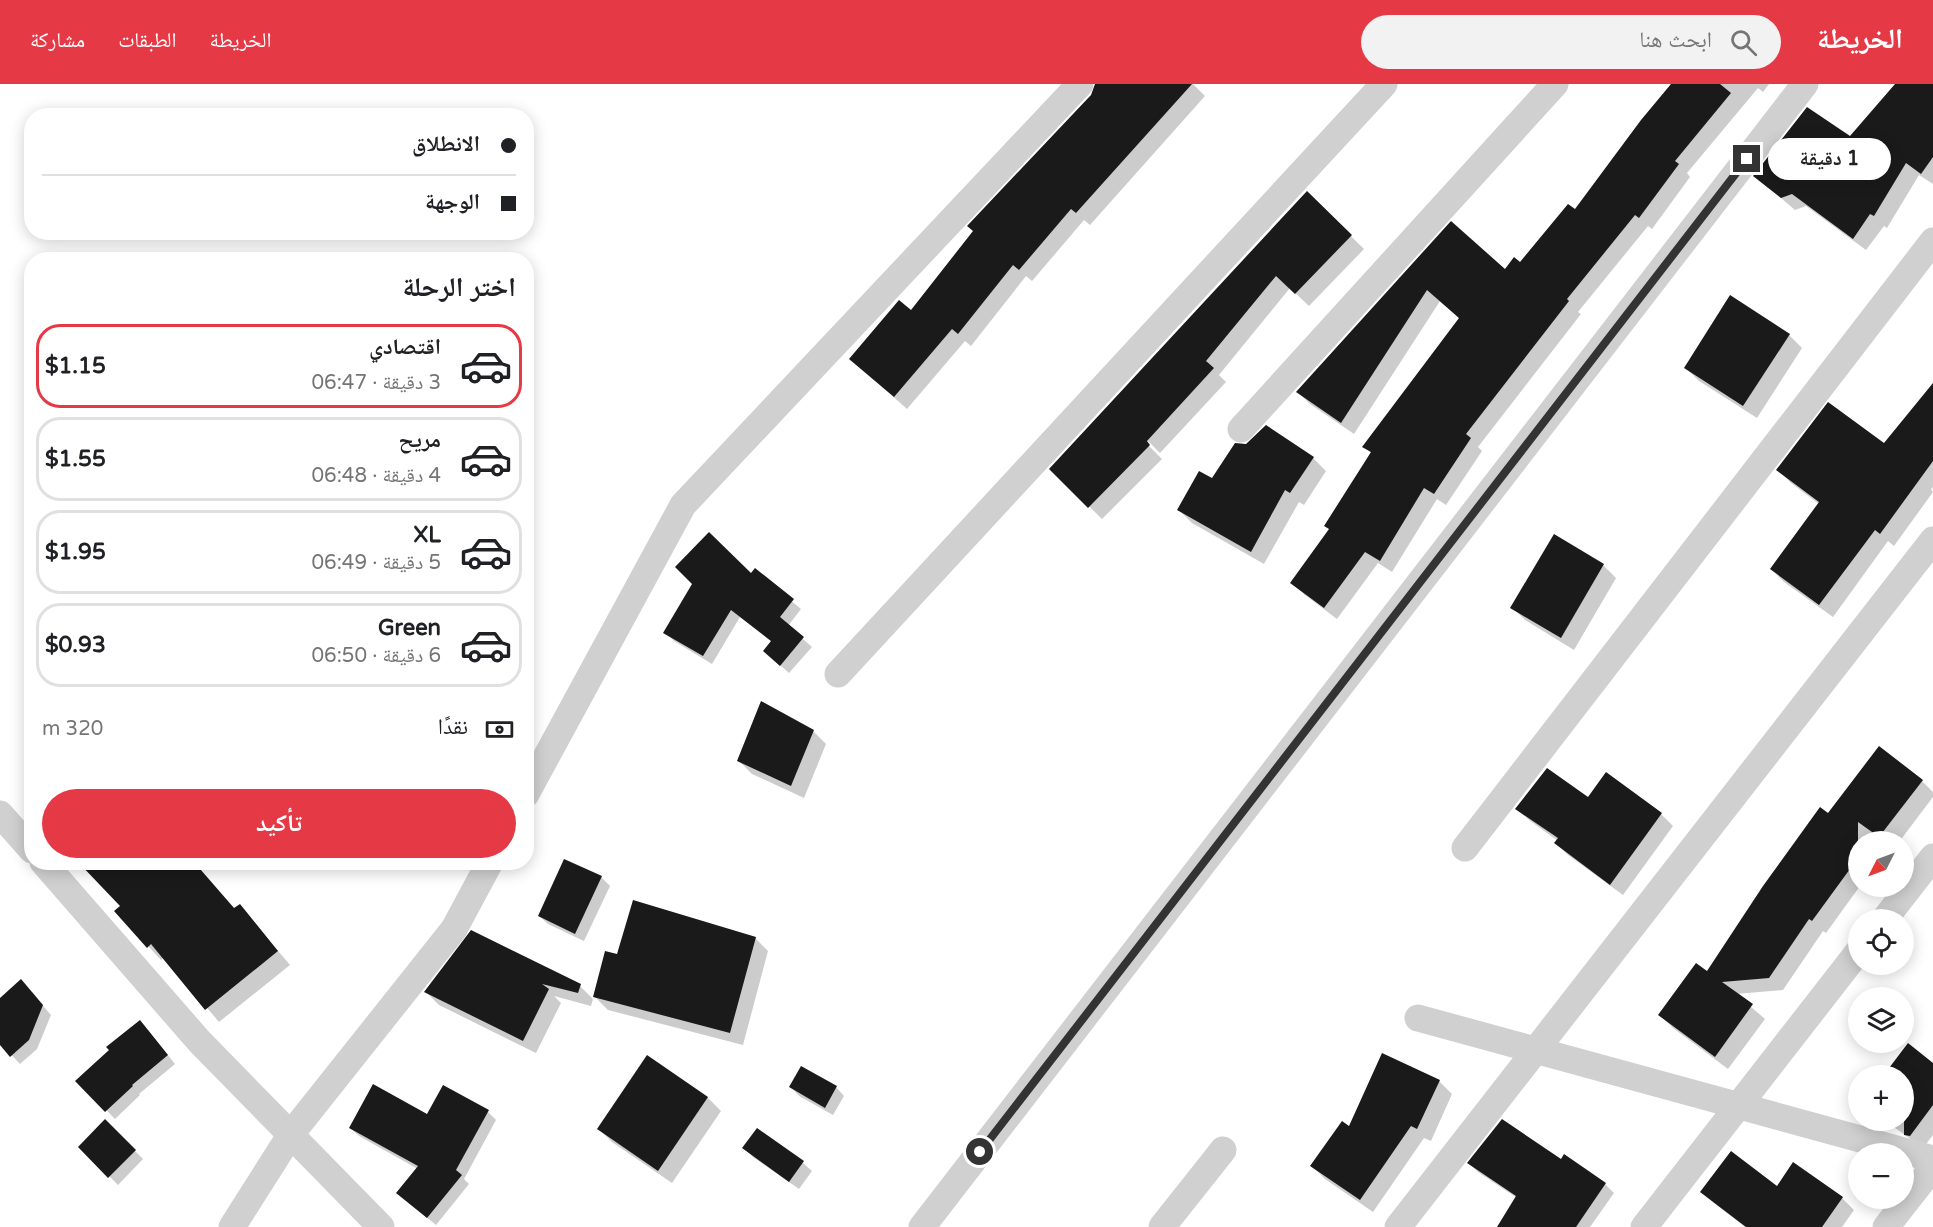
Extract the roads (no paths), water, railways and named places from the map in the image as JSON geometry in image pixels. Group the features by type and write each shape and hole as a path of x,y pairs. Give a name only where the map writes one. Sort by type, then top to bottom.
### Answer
{"street":[{"path":"534,779 683,505 1080,84"},
{"path":"838,674 1384,84"},
{"path":"1241,429 1555,84"},
{"path":"922,1227 1805,84"},
{"path":"1465,848 1933,241"},
{"path":"1398,1227 1933,540"},
{"path":"0,814 24,841"},
{"path":"1893,909 1933,857"},
{"path":"50,870 199,1041 381,1227"},
{"path":"232,1227 291,1134 454,929 485,870"},
{"path":"1644,1227 1848,965"},
{"path":"1418,1018 1933,1159"},
{"path":"1162,1227 1223,1150"},
{"path":"1886,1227 1933,1167"}]}
